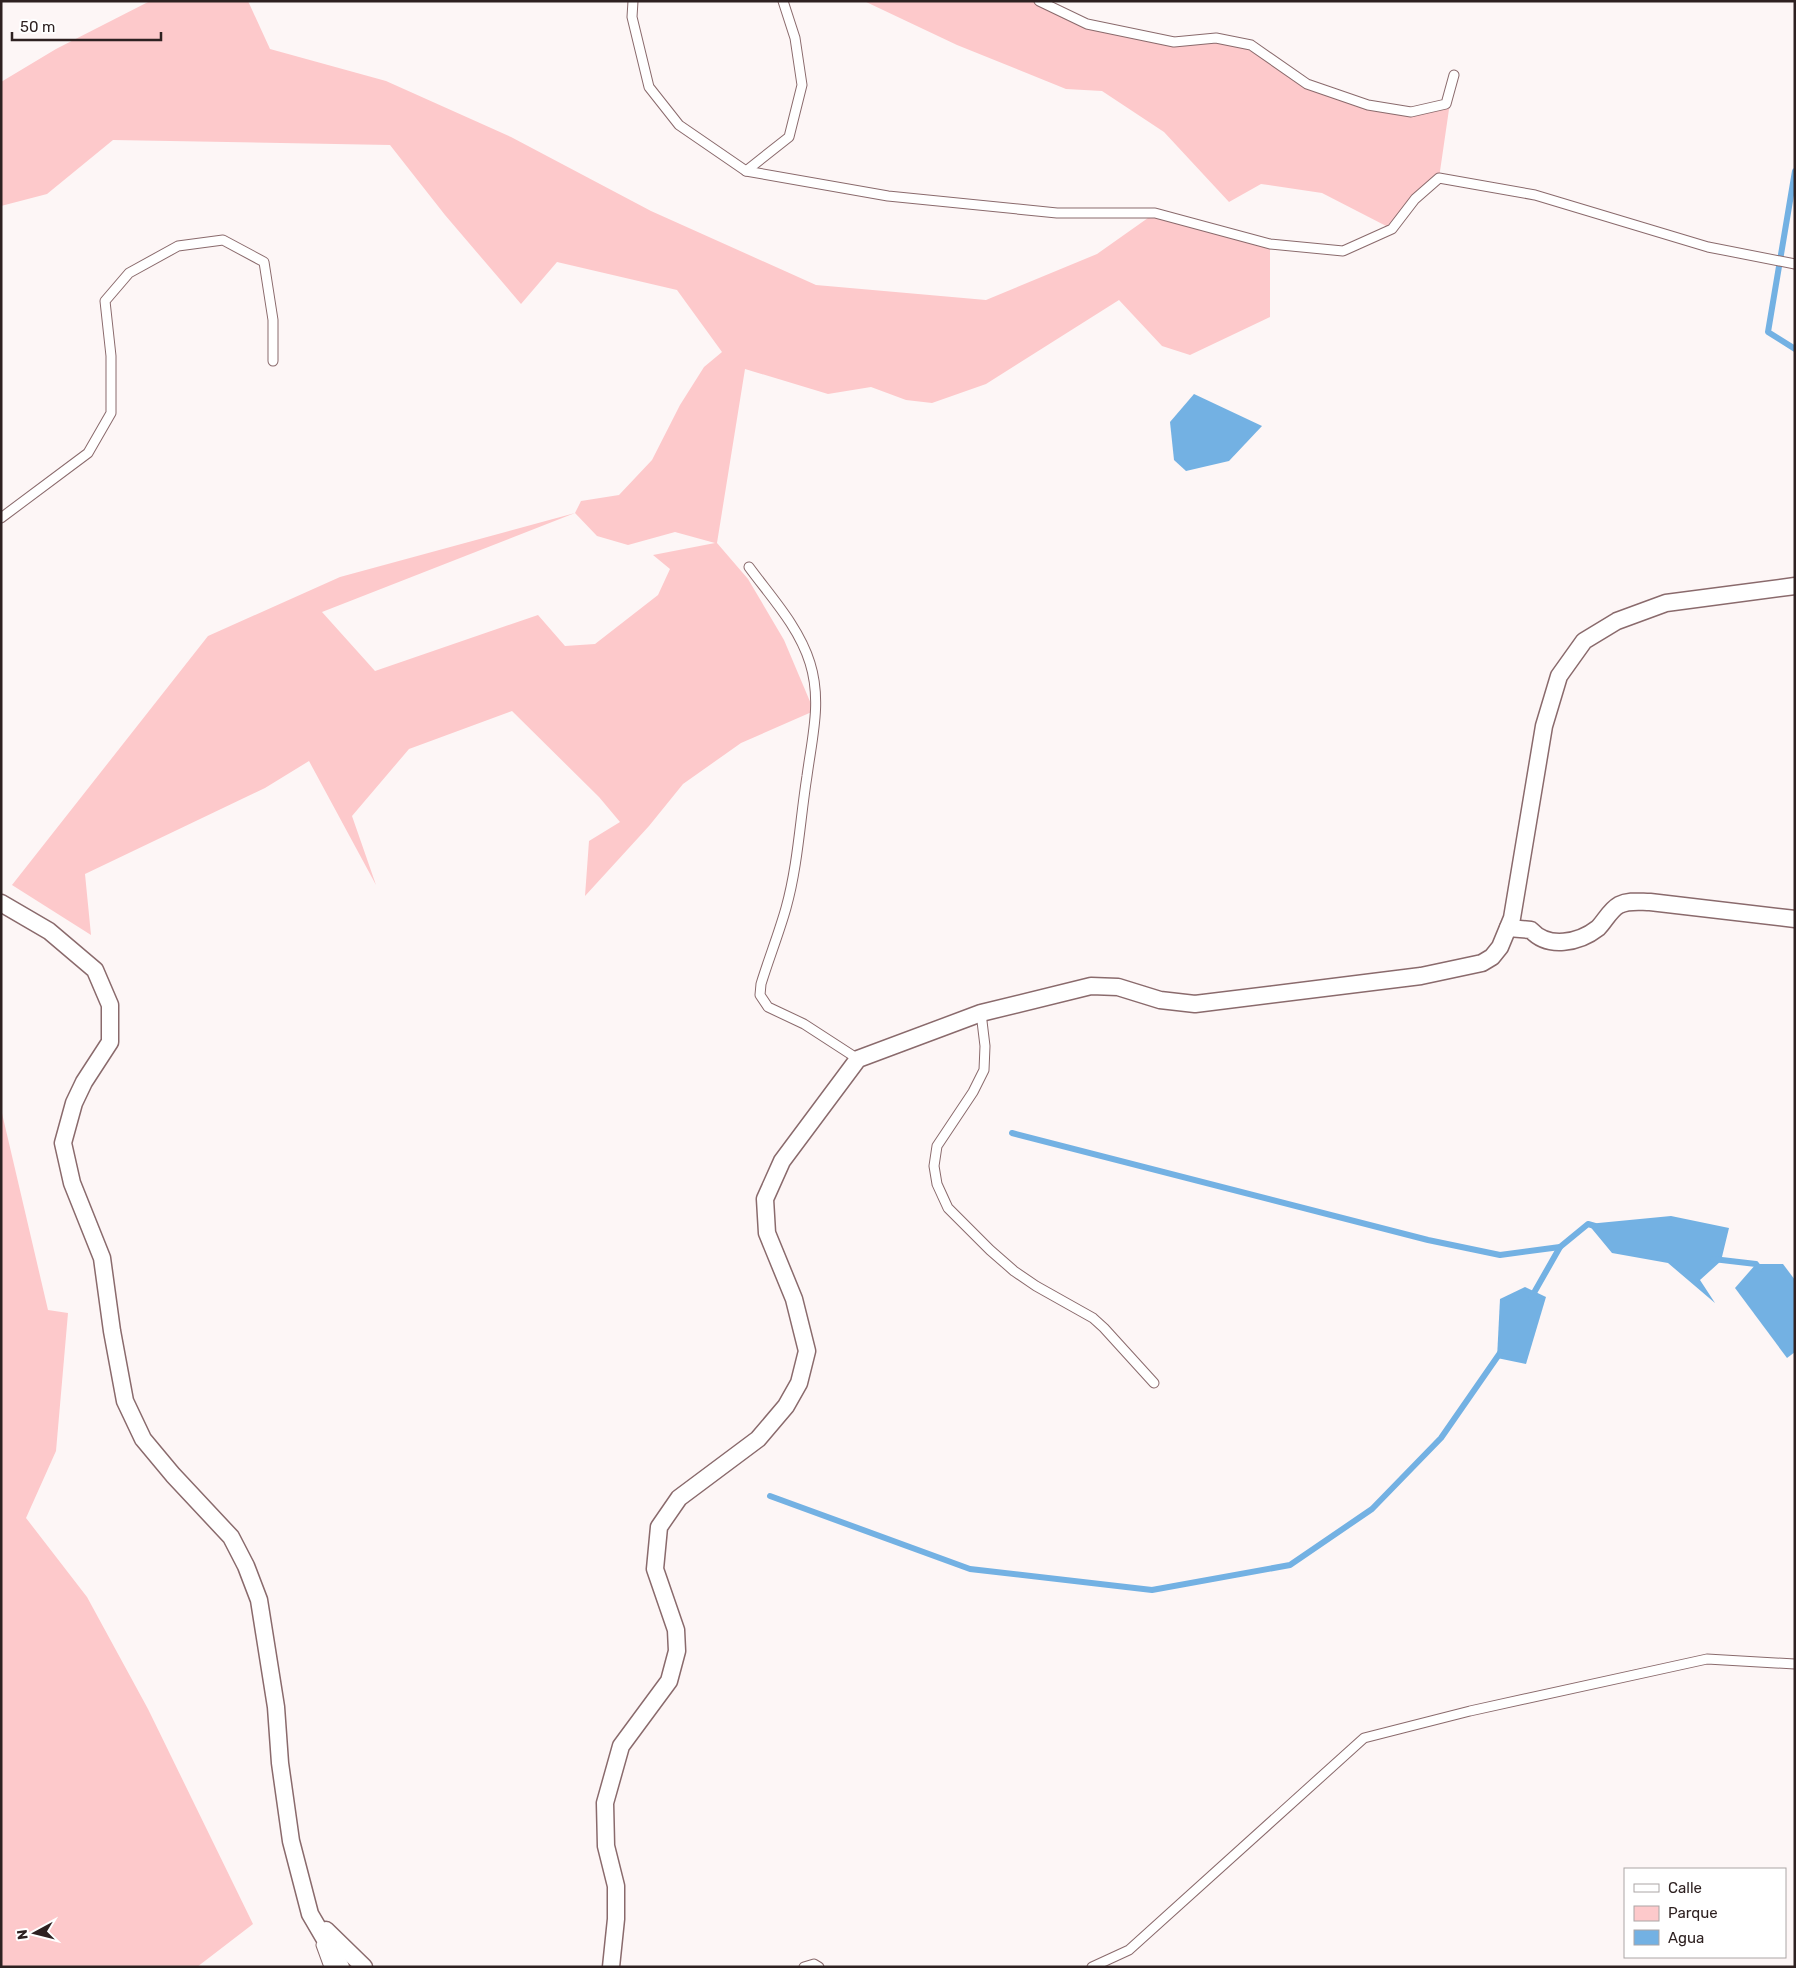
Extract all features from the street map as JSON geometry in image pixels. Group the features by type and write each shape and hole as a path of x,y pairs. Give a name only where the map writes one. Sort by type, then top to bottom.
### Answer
{"street":[{"path":"611,1967 616,1919 616,1886 606,1846 604,1802 621,1746 669,1681 677,1651 676,1630 655,1569 658,1527 679,1498 758,1439 786,1406 800,1382 806,1351 794,1299 767,1233 765,1199 782,1161 858,1059 981,1013 1091,986 1118,987 1160,1000 1195,1004 1422,976 1482,963 1492,957 1500,947 1512,918 1544,726 1559,676 1584,641 1617,620 1666,603 1795,586"},
{"path":"1508,928 1531,930 1536,936 1548,942 1561,942 1580,938 1601,924 1618,906 1630,902 1650,902 1795,919"},
{"path":"1,903 49,931 95,970 110,1005 110,1042 81,1089 74,1104 62,1143 72,1183 102,1258 112,1331 126,1401 143,1439 173,1475 231,1537 246,1566 259,1600 276,1707 280,1763 291,1841 310,1914 341,1967"},
{"path":"310,1914 364,1967"}],"lane":[{"path":"633,1 632,17 649,87 679,125 746,171 888,196 1057,213 1154,213 1270,244 1343,251 1392,228 1415,199 1439,178 1535,195 1708,247 1795,264"},
{"path":"746,171 789,137 802,85 795,38 783,1"},
{"path":"1039,1 1087,24 1174,42 1216,38 1251,44 1307,84 1368,105 1411,112 1446,104 1454,75"},
{"path":"1,518 88,453 111,413 111,356 104,301 129,273 178,246 223,240 264,262 274,320 273,361"},
{"path":"749,567 793,626 810,662 816,694 816,721 797,852 786,906 761,984 760,995 768,1007 804,1024 858,1059"},
{"path":"981,1013 985,1046 984,1070 973,1092 937,1146 934,1166 937,1184 948,1208 990,1250 1036,1286 1093,1318 1154,1382"},
{"path":"1092,1967 1129,1950 1364,1738 1470,1711 1707,1659 1795,1664"},
{"path":"310,1914 329,1967"},
{"path":"804,1967 814,1964 819,1967"}],"green space":[{"path":"150,1 248,1 270,49 386,81 511,137 651,211 816,285 986,300 1097,254 1155,213 1270,244 1270,317 1190,355 1162,346 1119,300 986,384 932,403 906,400 871,387 828,394 745,369 717,543 748,579 784,640 814,711 741,743 683,784 649,826 585,896 589,841 620,822 599,797 512,711 409,749 352,816 376,885 309,761 265,788 85,874 91,935 12,885 208,636 340,577 575,513 581,501 619,495 652,460 680,405 704,367 722,352 677,290 557,262 521,304 445,215 390,145 113,140 47,194 1,206 1,82 56,49","holes":["575,513 597,536 628,545 675,532 715,543 653,555 670,569 658,595 595,644 565,646 538,615 375,671 322,612"]},
{"path":"864,1 1039,1 1087,24 1174,42 1216,38 1251,45 1307,84 1411,112 1446,104 1454,75 1439,178 1392,229 1322,193 1261,184 1229,202 1164,132 1102,91 1066,89 957,45"},
{"path":"1,1109 48,1310 68,1313 56,1451 26,1518 87,1597 148,1709 253,1924 197,1967 1,1967"}],"water":[{"path":"1194,394 1262,426 1229,461 1186,471 1174,460 1170,422"},
{"path":"1671,1216 1729,1228 1721,1261 1700,1280 1715,1303 1668,1263 1612,1253 1588,1224"},
{"path":"1756,1264 1783,1264 1795,1280 1795,1352 1787,1358 1735,1288"},
{"path":"1525,1287 1546,1297 1526,1364 1497,1358 1500,1299"}],"waterway":[{"path":"1795,171 1768,332 1795,349"},
{"path":"1012,1133 1428,1240 1500,1255 1560,1247"},
{"path":"1531,1298 1560,1247 1588,1224 1595,1226"},
{"path":"1713,1259 1756,1264 1760,1269"},
{"path":"770,1496 970,1569 1152,1590 1290,1565 1372,1509 1441,1438 1500,1353"}]}
